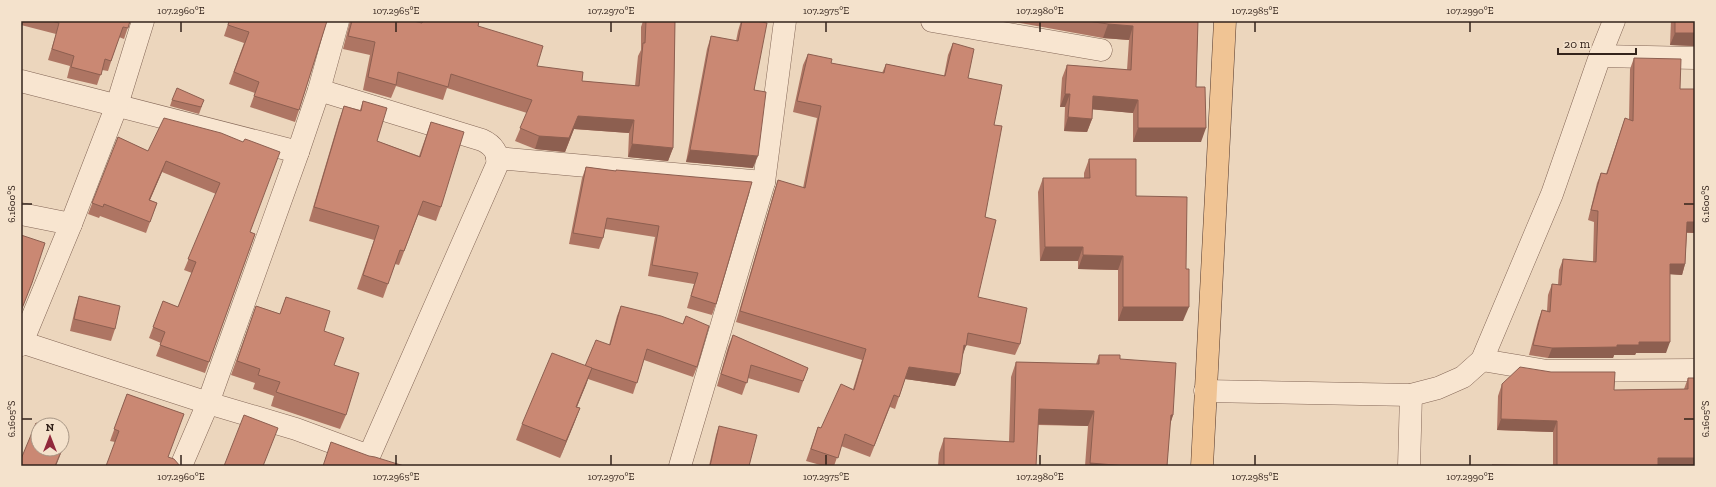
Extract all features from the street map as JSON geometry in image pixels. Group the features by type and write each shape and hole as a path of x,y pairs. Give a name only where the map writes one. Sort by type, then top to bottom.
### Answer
{"main road":[{"path":"1202,466 1225,21"}],"street":[{"path":"143,21 117,105 71,224 21,343 208,403 296,429 367,461 497,165 498,158 494,148 482,140 319,90"},
{"path":"182,466 208,403 298,152 319,90 338,21"},
{"path":"680,466 764,182 785,21"},
{"path":"932,21 1101,50"},
{"path":"1205,391 1411,395 1438,388 1463,377 1482,360 1552,194 1600,56 1614,21"},
{"path":"1600,56 1695,58"},
{"path":"21,81 298,152"},
{"path":"498,158 764,182"},
{"path":"21,214 71,224"},
{"path":"1482,360 1547,371 1695,370"},
{"path":"1409,466 1411,395"}],"building":[{"path":"51,21 130,21 128,28 123,27 111,61 105,59 101,75 71,67 74,56 52,49 59,23"},
{"path":"229,21 327,21 299,110 254,96 259,82 234,72 249,32 228,25"},
{"path":"352,21 413,21 422,23 423,21 479,21 478,26 543,46 537,66 583,72 582,81 639,86 643,43 645,43 646,21 675,21 673,148 632,144 634,120 578,116 569,138 539,136 520,128 532,100 451,74 448,87 398,72 396,85 368,77 375,42 348,36"},
{"path":"742,21 767,23 754,90 766,92 758,156 690,150 711,36 738,41"},
{"path":"1088,21 1198,21 1196,87 1205,87 1206,128 1138,128 1138,100 1093,96 1092,119 1068,117 1070,94 1065,94 1067,65 1131,70 1133,26"},
{"path":"1675,21 1695,21 1695,33 1675,33"},
{"path":"953,43 974,49 968,78 1002,85 994,125 1002,126 985,217 996,220 978,297 1027,308 1020,344 968,333 966,346 964,345 960,374 909,367 899,397 894,395 874,446 845,434 838,458 811,449 818,427 821,428 841,384 854,390 866,349 740,311 778,180 805,188 821,106 797,101 808,54 832,59 831,63 884,73 886,64 945,76"},
{"path":"1634,58 1681,59 1680,89 1695,89 1695,222 1687,222 1685,264 1670,264 1670,342 1639,342 1639,345 1617,345 1617,347 1552,348 1533,345 1542,310 1550,312 1552,284 1561,285 1563,259 1596,262 1598,211 1591,210 1601,173 1607,174 1625,118 1633,121"},
{"path":"177,88 204,100 201,107 172,100"},
{"path":"363,101 387,108 377,141 420,157 431,122 464,132 441,207 423,201 404,251 400,250 388,284 363,275 379,226 314,207 344,106 361,111"},
{"path":"164,118 221,133 243,142 245,139 280,152 250,232 255,234 209,362 160,345 165,332 153,327 163,301 178,307 196,262 188,259 220,183 166,161 149,200 157,203 150,222 104,204 103,207 92,203 118,137 148,151"},
{"path":"1089,159 1136,159 1136,196 1187,197 1186,269 1189,269 1189,307 1123,307 1123,256 1083,255 1083,247 1045,247 1043,178 1090,178"},
{"path":"586,167 616,171 752,182 716,304 691,296 698,273 652,265 659,226 607,218 603,238 573,233"},
{"path":"21,235 45,243 21,311"},
{"path":"79,296 120,306 115,329 74,319"},
{"path":"286,297 330,311 324,331 344,338 334,365 359,373 346,415 276,392 280,382 258,375 260,369 237,361 256,306 280,314"},
{"path":"621,306 661,316 683,324 686,316 709,326 697,367 647,349 637,383 585,366 596,340 610,345"},
{"path":"733,335 808,368 803,381 751,365 747,383 721,374"},
{"path":"552,353 592,368 576,407 580,408 566,441 522,424"},
{"path":"1099,355 1120,355 1120,359 1176,363 1173,415 1171,415 1167,466 1127,466 1090,463 1094,411 1039,409 1036,466 944,466 944,438 1014,442 1016,362 1099,364"},
{"path":"1520,367 1551,372 1615,372 1614,390 1688,389 1688,378 1695,378 1695,458 1658,458 1658,466 1557,466 1557,421 1501,419 1502,384"},
{"path":"127,394 184,414 168,457 174,459 180,466 106,466 119,431 114,429"},
{"path":"244,415 278,428 263,466 224,466"},
{"path":"719,426 757,435 749,466 710,466"},
{"path":"30,437 30,457 59,457 55,466 21,466 21,459"},
{"path":"331,442 369,456 404,466 323,466"},
{"path":"1492,465 1557,466 1492,466"}]}
